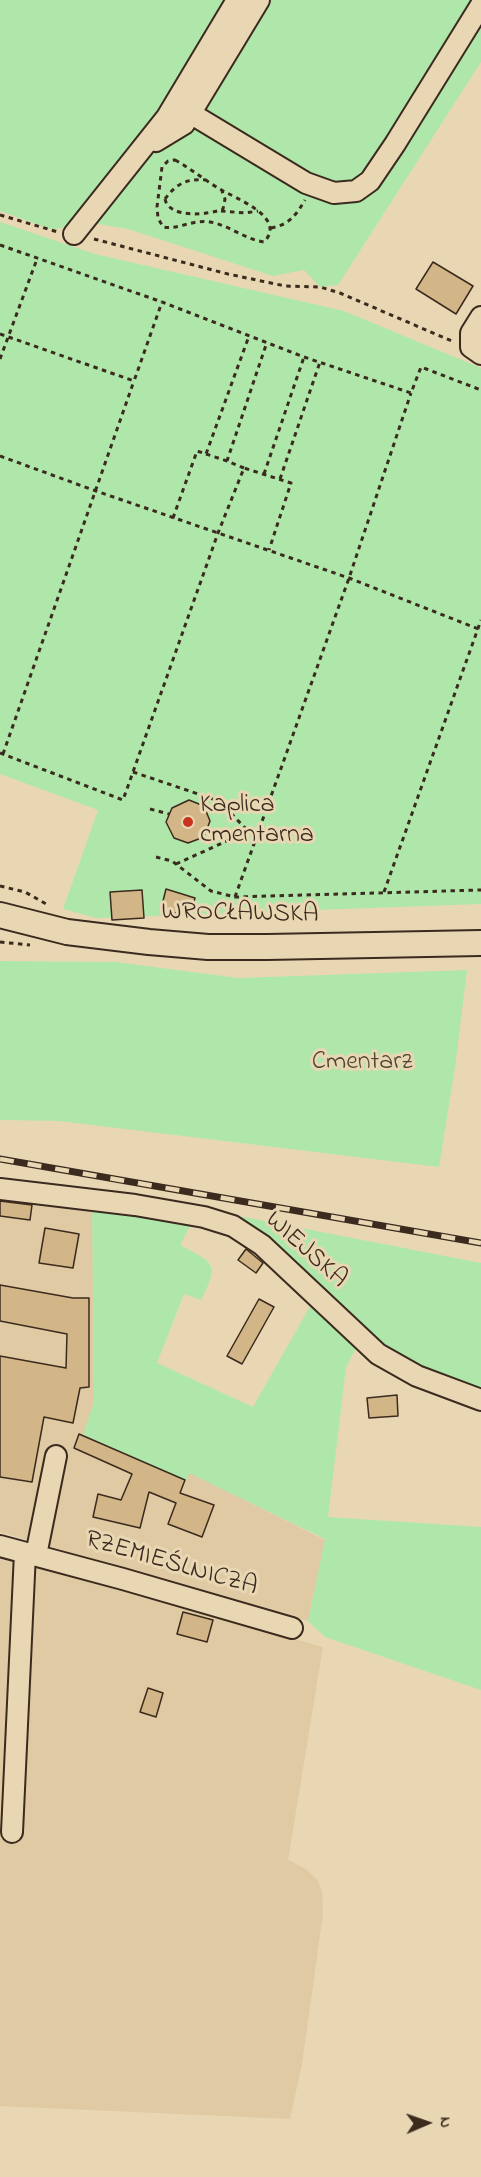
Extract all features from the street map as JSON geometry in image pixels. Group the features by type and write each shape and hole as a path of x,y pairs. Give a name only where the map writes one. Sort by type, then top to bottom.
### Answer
{"main road":[{"name":"WROCŁAWSKA","path":"0,915 67,932 149,942 208,946 481,943"}],"street":[{"path":"74,234 167,117 237,0"},
{"path":"150,138 156,141 184,124 259,0"},
{"path":"190,113 315,186 334,193 356,191 370,181 395,144 481,5"},
{"path":"476,350 471,333 481,317"},
{"name":"WIEJSKA","path":"0,1189 135,1205 204,1217 233,1226 262,1245 378,1354 417,1376 481,1400"},
{"path":"12,1832 31,1554 56,1456"},
{"name":"RZEMIEŚLNICZA","path":"0,1546 292,1628"}],"path":[{"path":"175,160 222,190 258,211 267,219 271,228 269,237 264,242 252,240 208,222 163,227 158,218 162,166 168,161 175,160"},
{"path":"165,199 181,183 191,179 208,181"},
{"path":"271,228 282,226 294,217 315,186"},
{"path":"220,211 223,209 225,199 222,190"},
{"path":"158,198 165,199"},
{"path":"165,199 166,205 171,210 180,212 245,213 258,211"},
{"path":"0,215 48,231 74,234 273,284 320,287 340,293 441,338 476,350"},
{"path":"0,245 162,302 304,357 411,393"},
{"path":"0,359 37,259"},
{"path":"162,302 1,754 123,800 218,533 244,468"},
{"path":"0,334 134,381"},
{"path":"206,454 249,336"},
{"path":"227,461 267,342"},
{"path":"264,474 304,357"},
{"path":"280,479 320,362"},
{"path":"235,897 349,578 421,367 481,390"},
{"path":"173,518 197,450 291,483 269,550"},
{"path":"0,456 349,578 479,629"},
{"path":"383,893 481,620"},
{"path":"133,772 219,801 249,832"},
{"path":"150,808 169,814"},
{"path":"176,864 259,829"},
{"path":"156,857 172,861 211,891 235,897 481,890"},
{"path":"0,886 25,892 57,909"}],"shaded area":[{"path":"0,1194 92,1205 94,1402 83,1435 186,1481 188,1472 325,1540 308,1621 0,1532"},
{"path":"0,1558 323,1647 288,1860 306,1869 318,1881 322,1891 323,1914 302,2064 290,2119 0,2106"}],"green space":[{"path":"0,0 481,0 481,62 338,285 320,287 304,270 273,276 128,229 92,223 74,215 66,227 53,230 0,211"},
{"path":"0,222 95,254 344,311 481,368 481,904 96,918 63,909 98,810 0,774"},
{"name":"Cmentarz","path":"0,961 116,962 238,978 467,970 439,1167 59,1121 0,1120"},
{"path":"92,1205 193,1221 180,1245 207,1261 212,1271 211,1278 201,1300 184,1294 157,1363 253,1407 313,1301 359,1343 346,1367 328,1517 481,1527 481,1690 325,1637 308,1621 325,1539 189,1473 186,1482 83,1435 94,1402"},
{"path":"239,1216 481,1263 481,1391 411,1363 381,1346 262,1232"}],"building":[{"path":"433,262 473,286 456,314 416,289"},
{"name":"Kaplica cmentarna","path":"189,800 204,806 210,821 204,837 188,843 174,838 166,822 172,808"},
{"path":"166,889 195,898 190,917 161,909"},
{"path":"142,890 144,918 112,920 110,892"},
{"path":"0,1201 32,1205 30,1220 0,1216"},
{"path":"45,1228 79,1234 73,1268 39,1263"},
{"path":"246,1249 263,1263 256,1273 238,1260"},
{"path":"0,1285 73,1298 89,1298 89,1387 80,1388 73,1423 44,1417 32,1482 0,1477 0,1356 66,1368 67,1334 0,1321"},
{"path":"259,1299 274,1307 242,1364 227,1356"},
{"path":"397,1395 398,1416 369,1418 367,1398"},
{"path":"79,1434 185,1480 180,1493 214,1505 202,1537 168,1524 176,1503 149,1492 140,1528 93,1517 98,1494 121,1500 132,1474 74,1448"},
{"path":"183,1612 213,1620 207,1642 177,1634"},
{"path":"148,1688 163,1693 156,1717 140,1712"}],"railway":[{"path":"0,1159 481,1243"}],"place":[{"name":"Kaplica cmentarna","path":"188,822"}]}
